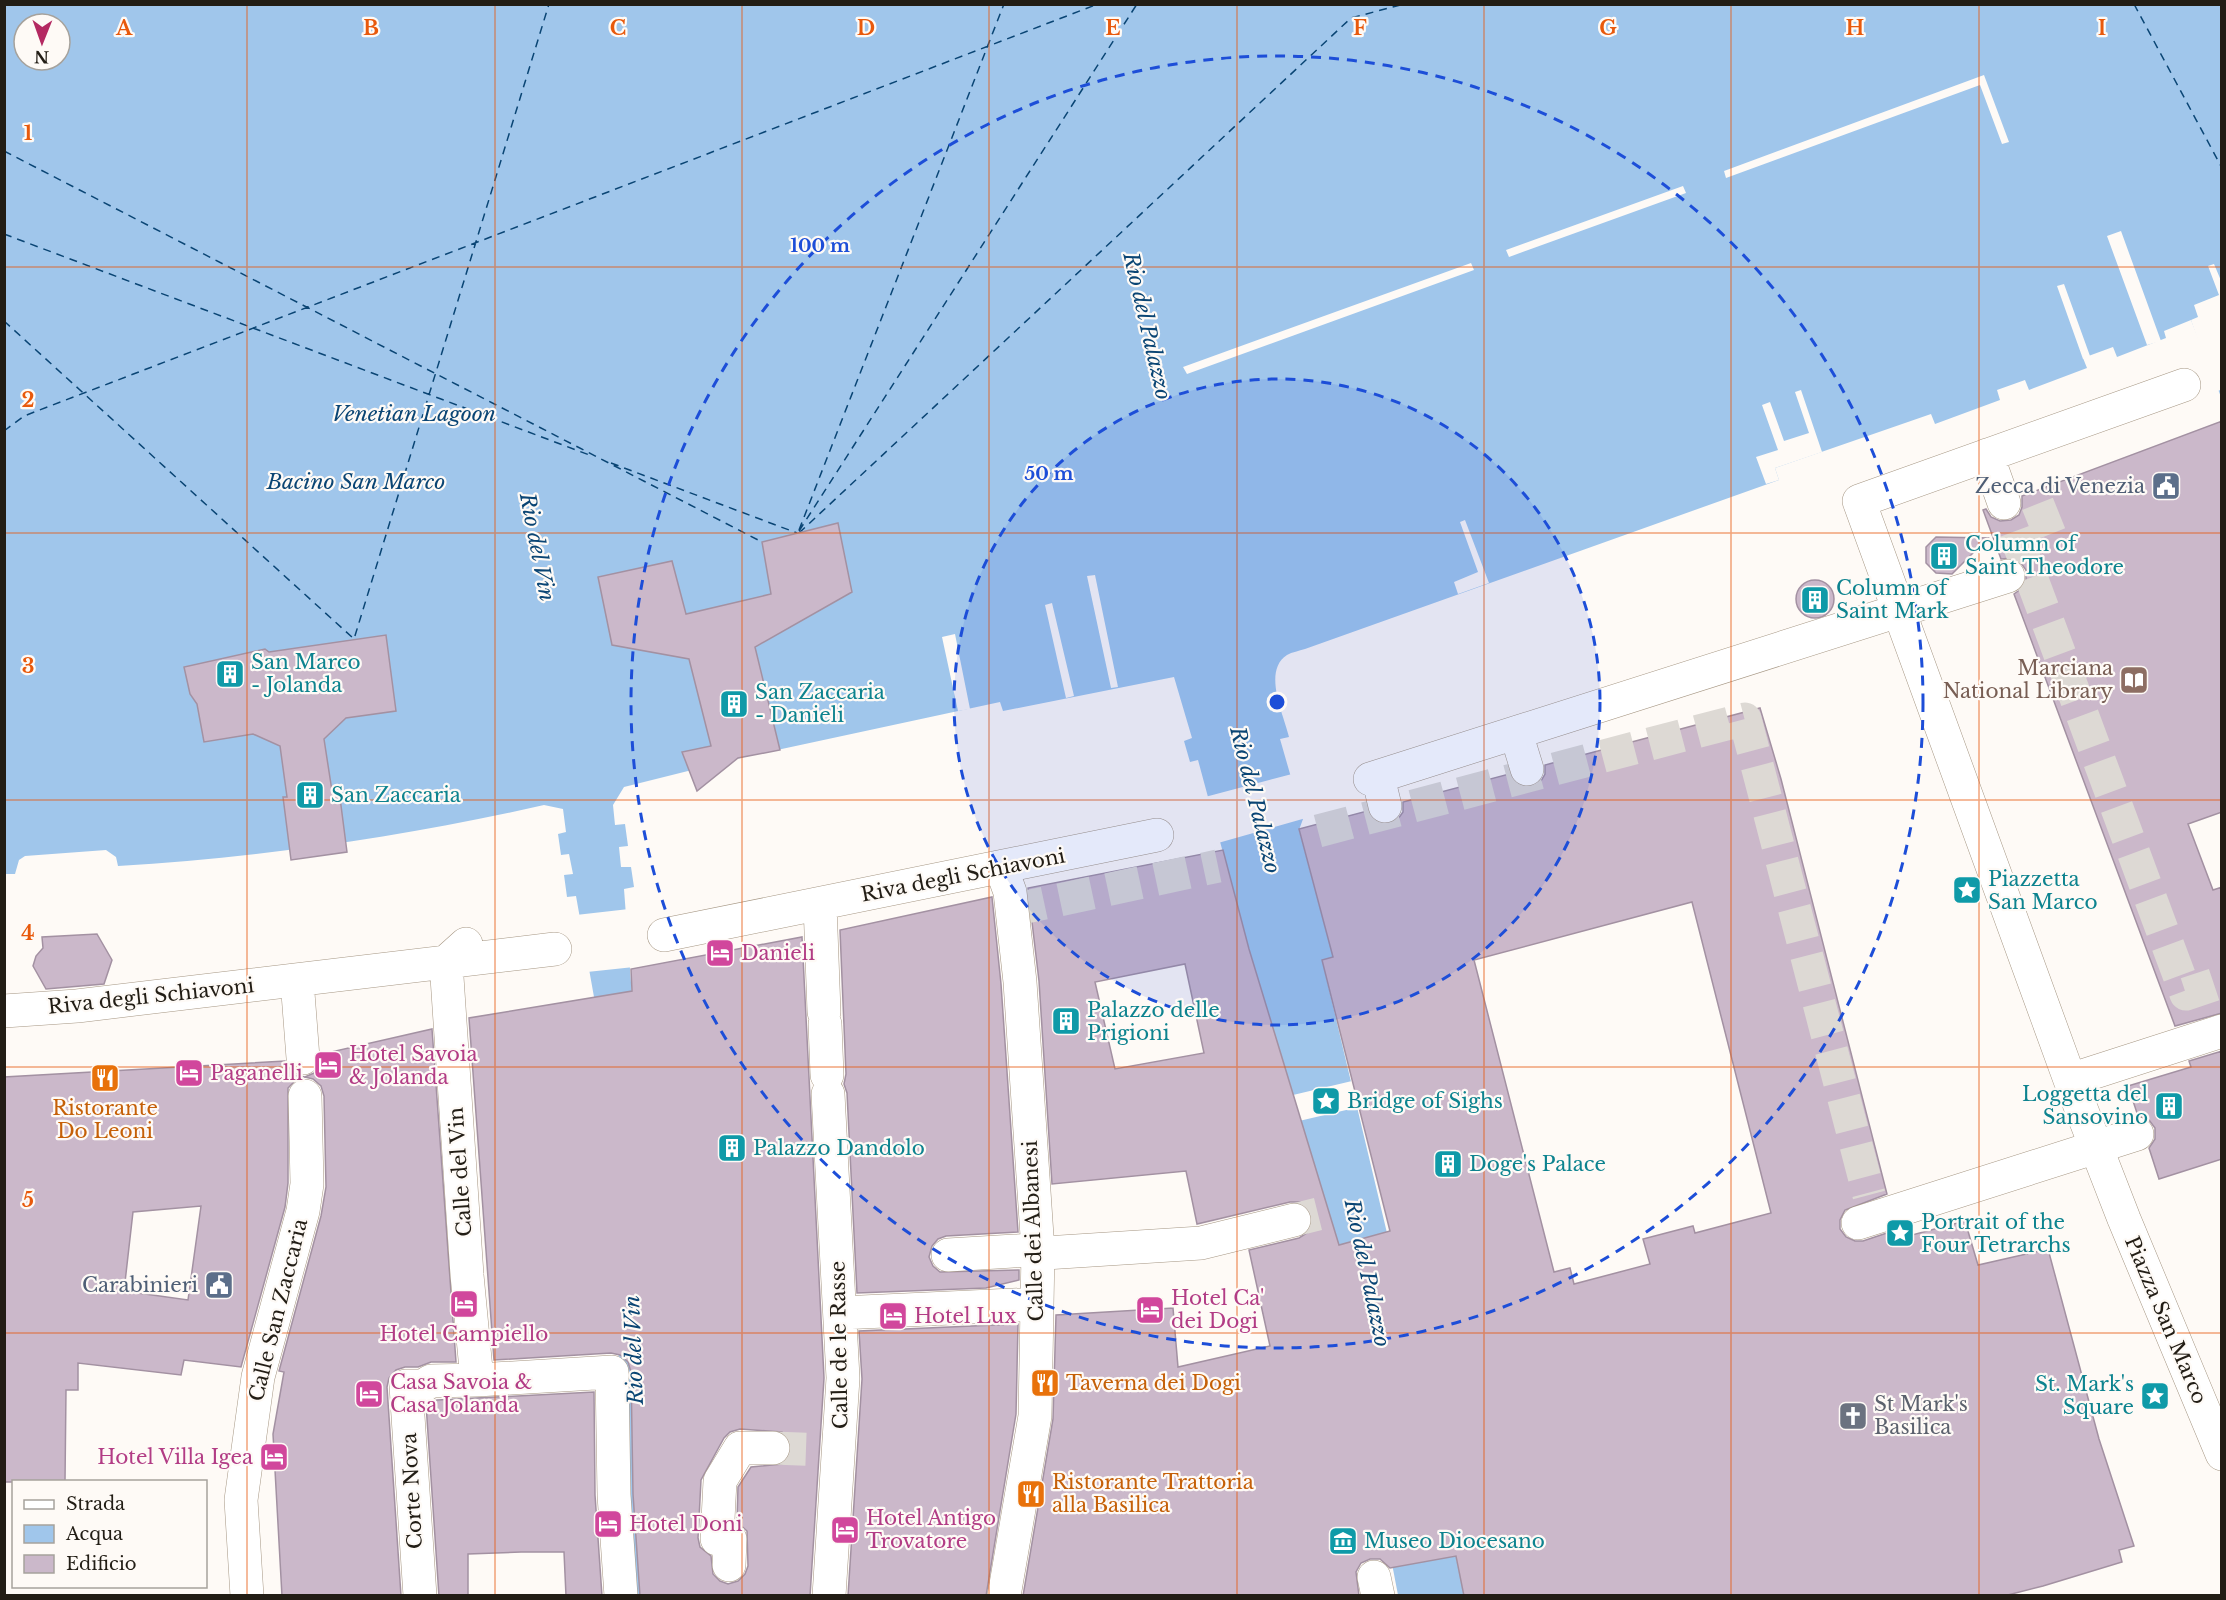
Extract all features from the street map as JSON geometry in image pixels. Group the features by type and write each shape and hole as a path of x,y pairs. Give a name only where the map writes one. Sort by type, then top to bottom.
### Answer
{"street":[{"path":"2096,1147 1859,501 2184,386"},
{"path":"1988,455 2004,503"},
{"path":"1378,788 1516,733 2002,578"},
{"path":"1516,733 1527,770"},
{"name":"Riva degli Schiavoni","path":"664,935 755,914 820,904 1001,867 1116,857 1157,835"},
{"name":"Calle dei Albanesi","path":"1001,867 1010,892 1020,982 1038,1251 1035,1416 1004,1596"},
{"name":"Calle de le Rasse","path":"820,904 843,1378 834,1450 829,1596"},
{"name":"Riva degli Schiavoni","path":"4,1011 77,1006 297,980 456,953 555,949"},
{"name":"Calle del Vin","path":"456,953 467,1275 477,1380"},
{"path":"297,980 303,1058"},
{"path":"2070,1080 2199,1031"},
{"name":"Calle San Zaccaria","path":"247,1596 241,1500 258,1377 303,1211 307,1184 305,1096"},
{"path":"1867,1212 2137,1134"},
{"name":"Piazza San Marco","path":"2096,1147 2222,1454"},
{"path":"948,1255 1167,1247 1202,1243 1294,1220"},
{"path":"840,1313 1037,1304"},
{"path":"477,1380 612,1372 614,1495 621,1596"},
{"name":"Corte Nova","path":"420,1596 406,1386 423,1386 431,1381 477,1380"},
{"path":"729,1564 730,1539 717,1539 720,1481 740,1448 773,1448"}],"water":[{"name":"Venetian Lagoon","path":"5,5 2221,5 2221,397 2191,320 2164,331 2166,338 2117,357 2113,347 2083,358 2087,368 2029,390 2025,380 1997,390 2000,400 1935,424 1931,414 1775,468 1779,480 1291,653 1280,662 1275,682 1289,737 1280,739 1303,819 1299,830 1333,957 1322,960 1387,1233 1464,1595 1398,1595 1359,1392 1249,949 1198,760 1190,762 1184,741 1192,738 1174,677 1003,711 1000,702 744,757 624,787 613,805 615,825 625,824 628,846 619,847 621,867 631,867 634,887 624,889 647,1196 662,1595 628,1595 617,1314 594,997 576,896 567,897 564,875 573,874 569,854 561,855 558,834 566,832 563,809 544,805 386,836 279,851 172,862 118,866 116,857 106,850 25,856 19,860 15,874 5,874"}],"pier":[{"path":"1984,75 2009,142 2002,144 1980,85 1726,178 1724,171"},
{"path":"1683,186 1686,193 1509,257 1506,250"},
{"path":"2121,231 2161,341 2147,345 2107,236"},
{"path":"1471,263 1474,270 1187,374 1183,367"},
{"path":"2214,264 2222,283 2222,389 2216,392 2191,320 2198,317 2194,305 2219,295 2208,266"},
{"path":"2064,284 2090,356 2083,359 2057,286"},
{"path":"1801,390 1822,452 1775,468 1779,480 1766,484 1756,457 1778,450 1762,405 1770,402 1784,441 1809,433 1795,392"},
{"path":"1465,520 1489,583 1458,594 1454,582 1478,572 1460,522"},
{"path":"1095,575 1118,687 1111,688 1087,576"},
{"path":"1052,603 1074,696 1066,698 1045,605"},
{"path":"955,634 970,709 958,711 942,637"},
{"path":"1292,774 1306,818 1218,843 1205,797"},
{"path":"629,909 634,967 587,972 576,915"},
{"name":"Bridge of Sighs","path":"1352,1081 1359,1107 1299,1121 1293,1095"}],"building":[{"name":"Marciana National Library","path":"2222,421 2222,812 2188,824 2213,890 2222,887 2222,1013 2175,1026 2014,594 2026,581 2026,570 2013,558 2001,559 1983,510 1986,509 1991,517 2000,521 2011,520 2019,515 2022,496"},
{"name":"San Zaccaria - Danieli","path":"838,523 852,592 755,647 780,750 738,758 697,791 682,752 711,746 689,659 612,645 598,577 672,561 686,614 771,594 762,542"},
{"name":"Column of Saint Theodore","path":"1936,537 1988,538 1952,574 1936,573 1926,563 1926,547"},
{"name":"Column of Saint Mark","path":"1815,580 1828,586 1834,599 1828,612 1815,618 1802,612 1796,599 1802,586"},
{"path":"386,635 396,711 346,718 324,739 332,791 339,790 347,852 291,860 283,797 287,797 280,746 253,734 204,742 197,704 190,694 184,667 265,649 269,652"},
{"path":"1760,708 1781,779 1887,1194 1845,1210 1840,1220 1840,1229 1846,1237 1855,1241 1863,1241 1896,1230 1901,1238 1965,1221 1978,1265 2048,1249 2099,1439 2134,1546 2119,1550 2122,1562 2004,1596 1464,1596 1456,1556 1390,1568 1380,1559 1370,1559 1361,1563 1356,1572 1359,1596 1023,1596 1053,1419 1056,1315 1173,1308 1178,1367 1270,1346 1249,1250 1299,1238 1312,1226 1312,1216 1307,1207 1300,1202 1290,1202 1197,1224 1186,1171 1052,1184 1039,981 1028,888 1223,850 1249,949 1339,1245 1390,1231 1322,960 1333,957 1299,829 1367,811 1379,824 1390,824 1403,812 1403,802 1509,774 1515,783 1522,787 1532,787 1541,781 1545,774 1545,765","holes":["1692,902 1771,1213 1695,1233 1693,1226 1643,1239 1650,1264 1574,1284 1570,1268 1554,1272 1474,960","1185,964 1204,1053 1115,1069 1095,982"]},
{"path":"992,897 1001,984 1018,1232 946,1236 938,1239 932,1246 929,1257 933,1266 940,1272 1019,1270 1019,1280 986,1288 857,1293 847,1093 844,1084 846,1074 840,930"},
{"path":"97,934 112,960 104,984 46,989 33,966 36,956 43,948 42,937"},
{"path":"802,937 824,1378 810,1596 640,1596 633,1494 631,1372 628,1362 620,1355 611,1353 494,1360 469,1018 632,991 631,969","holes":["740,1429 782,1432 789,1438 792,1449 789,1458 782,1464 751,1467 738,1487 737,1522 747,1531 748,1566 745,1574 738,1581 728,1584 720,1581 713,1574 711,1556 700,1547 698,1538 701,1480 724,1438 730,1432"]},
{"path":"432,1029 456,1362 431,1362 418,1367 405,1367 396,1370 389,1378 387,1387 401,1596 282,1596 273,1434 284,1372 279,1371 321,1216 326,1187 324,1096 321,1086 313,1079 305,1077 320,1067 322,1054"},
{"name":"Loggetta del Sansovino","path":"2222,1051 2222,1159 2159,1179 2149,1148 2155,1139 2155,1128 2149,1120 2138,1116 2128,1086 2191,1067 2189,1061"},
{"path":"285,1061 294,1075 305,1077 296,1080 288,1088 288,1183 285,1207 241,1367 184,1360 181,1375 78,1363 78,1390 66,1390 65,1480 4,1482 4,1077","holes":["201,1206 188,1300 124,1291 133,1212"]},
{"path":"1018,1324 1016,1414 986,1596 848,1596 862,1379 859,1331"},
{"path":"594,1392 595,1495 602,1596 566,1596 564,1552 521,1552 468,1554 468,1596 439,1596 426,1404 437,1400"}],"ferry route":[{"path":"4,321 354,639 549,4"},
{"path":"799,530 1004,4"},
{"path":"4,431 24,416 1098,4"},
{"path":"799,531 1137,4"},
{"path":"799,533 1351,18 1404,4"},
{"path":"2134,4 2222,168"},
{"path":"4,151 762,542"},
{"path":"4,234 592,456"},
{"path":"611,463 797,533"}],"tunnel":[{"path":"2059,513 2014,531 2186,994 2222,982"},
{"path":"1318,831 1745,719 1869,1195"},
{"path":"1012,910 1218,866"},
{"path":"1294,1220 1318,1214"},
{"path":"773,1448 829,1450"}],"place":[{"name":"Zecca di Venezia","path":"2166,486"},
{"name":"Column of Saint Theodore","path":"1944,556"},
{"name":"Column of Saint Mark","path":"1815,600"},
{"name":"San Marco - Jolanda","path":"230,674"},
{"name":"Marciana National Library","path":"2134,680"},
{"name":"San Zaccaria - Danieli","path":"734,704"},
{"name":"San Zaccaria","path":"310,795"},
{"name":"Piazzetta San Marco","path":"1967,890"},
{"name":"Danieli","path":"720,953"},
{"name":"Palazzo delle Prigioni","path":"1066,1021"},
{"name":"Hotel Savoia & Jolanda","path":"328,1065"},
{"name":"Paganelli","path":"189,1073"},
{"name":"Ristorante Do Leoni","path":"105,1078"},
{"name":"Bridge of Sighs","path":"1326,1101"},
{"name":"Loggetta del Sansovino","path":"2169,1106"},
{"name":"Palazzo Dandolo","path":"732,1148"},
{"name":"Doge's Palace","path":"1448,1164"},
{"name":"Portrait of the Four Tetrarchs","path":"1900,1233"},
{"name":"Carabinieri","path":"219,1285"},
{"name":"Hotel Campiello","path":"464,1304"},
{"name":"Hotel Ca' dei Dogi","path":"1150,1310"},
{"name":"Hotel Lux","path":"893,1316"},
{"name":"Taverna dei Dogi","path":"1045,1383"},
{"name":"Casa Savoia & Casa Jolanda","path":"369,1394"},
{"name":"St. Mark's Square","path":"2155,1396"},
{"name":"St Mark's Basilica","path":"1853,1416"},
{"name":"Hotel Villa Igea","path":"274,1457"},
{"name":"Ristorante Trattoria alla Basilica","path":"1031,1494"},
{"name":"Hotel Doni","path":"608,1524"},
{"name":"Hotel Antigo Trovatore","path":"845,1530"},
{"name":"Museo Diocesano","path":"1343,1541"}],"water label":[{"name":"Rio del Palazzo","path":"1147,326"},
{"name":"Bacino San Marco","path":"356,482"},
{"name":"Rio del Vin","path":"537,547"},
{"name":"Rio del Palazzo","path":"1255,800"},
{"name":"Rio del Palazzo","path":"1367,1273"},
{"name":"Rio del Vin","path":"634,1350"}]}
